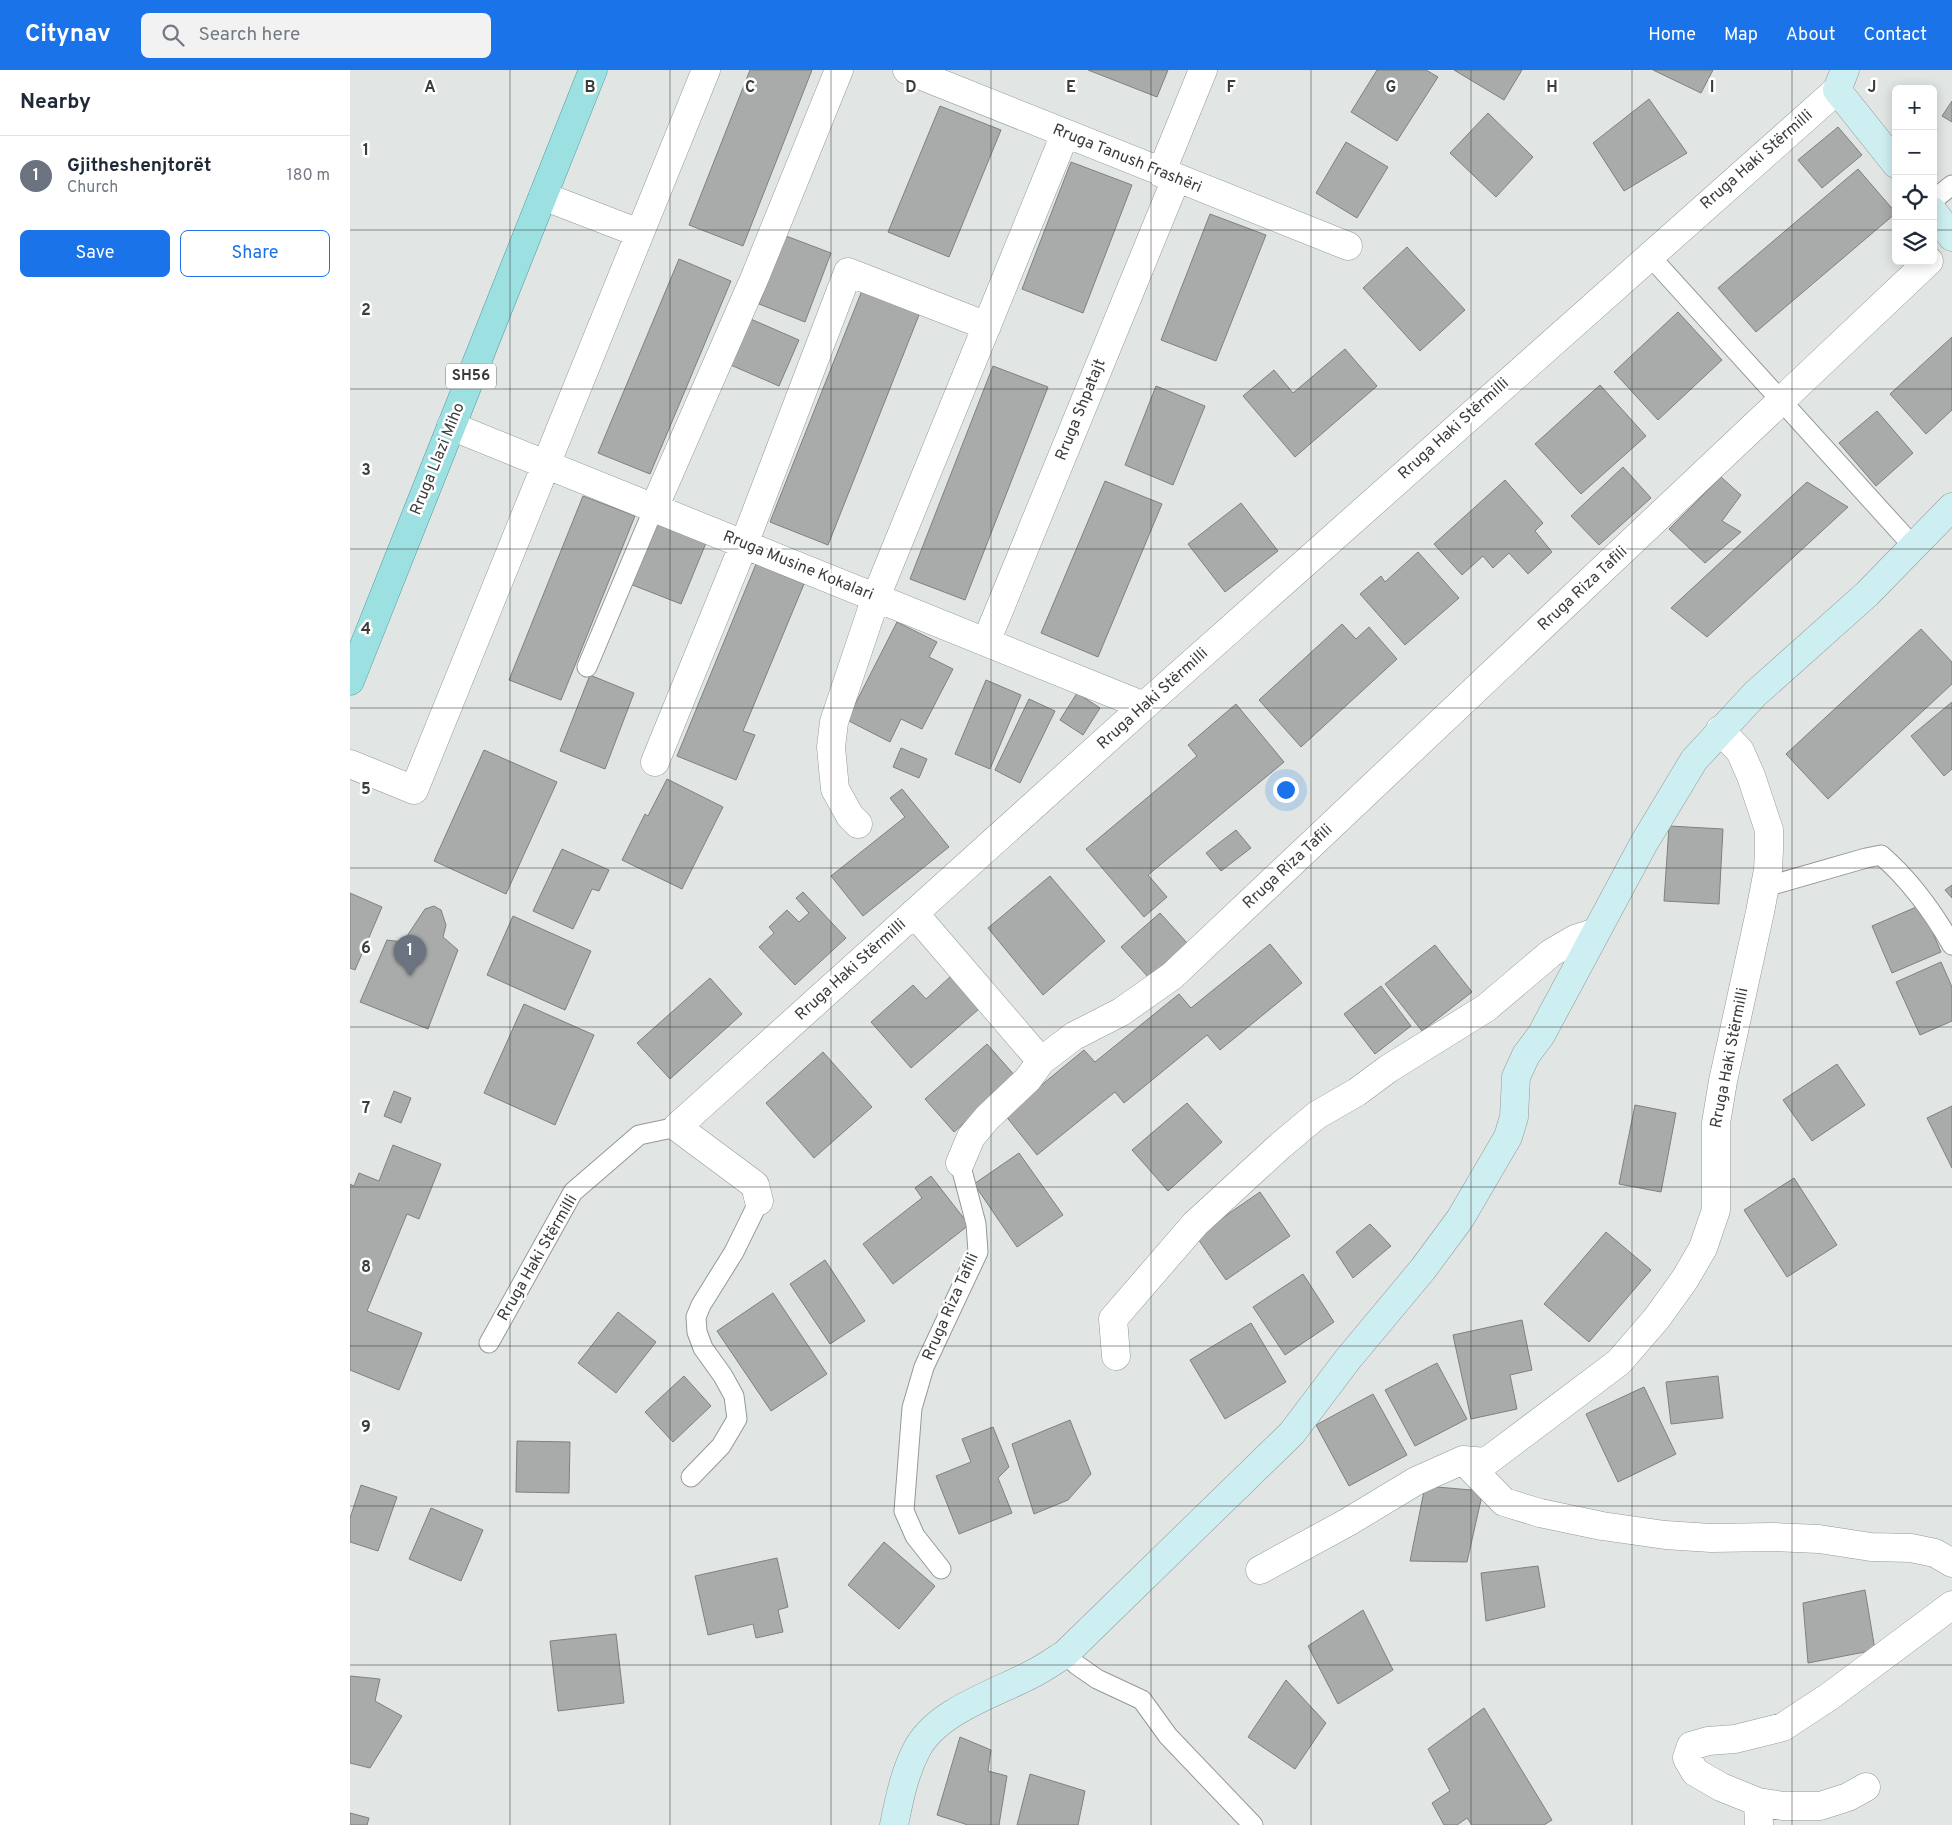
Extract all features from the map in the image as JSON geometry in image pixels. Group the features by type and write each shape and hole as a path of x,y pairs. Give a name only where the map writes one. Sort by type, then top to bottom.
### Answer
{"main road":[{"name":"Rruga Llazi Miho","path":"350,681 593,70"}],"street":[{"path":"350,764 414,790 706,70"},
{"path":"654,508 751,286 839,70"},
{"name":"Rruga Tanush Frashëri","path":"907,70 1168,176 1348,246"},
{"name":"Rruga Shpatajt","path":"986,642 1168,176 1203,70"},
{"path":"1841,80 1892,158"},
{"name":"Rruga Haki Stërmilli","path":"677,1127 1144,706 1649,256 1841,80"},
{"path":"858,824 850,816 835,789 830,747 834,722 876,597 1064,134"},
{"path":"543,196 640,233"},
{"path":"1937,217 1952,238 1937,253"},
{"name":"Rruga Riza Tafili","path":"960,1163 971,1137 987,1118 1028,1079 1041,1061 1074,1036 1121,1012 1172,976 1782,402 1925,265"},
{"path":"655,762 744,544 848,272 987,326"},
{"name":"Rruga Musine Kokalari","path":"451,426 1144,706"},
{"path":"894,1825 900,1797 916,1750 935,1726 989,1693 1035,1672 1065,1654 1292,1433 1348,1359 1423,1269 1460,1219 1508,1136 1514,1117 1516,1077 1526,1055 1541,1036 1644,843 1694,760 1755,694 1867,594 1952,507"},
{"name":"Rruga Haki Stërmilli","path":"1463,1460 1486,1462 1619,1362 1680,1287 1703,1248 1716,1210 1717,1114 1769,863 1769,830 1751,776 1740,751 1720,730"},
{"path":"914,913 1041,1061"},
{"path":"1116,1356 1113,1319 1196,1224 1280,1146 1317,1115 1357,1092 1388,1069 1486,1008 1551,953 1575,939 1596,932"},
{"path":"677,1127 755,1184 759,1201"},
{"path":"1260,1570 1348,1522 1416,1481 1463,1460 1504,1502 1540,1513 1602,1526 1665,1535 1711,1538 1774,1537 1819,1539 1871,1547 1912,1548 1936,1554 1952,1563"},
{"path":"1866,1787 1848,1797 1820,1806 1783,1806 1758,1813 1695,1772 1687,1758 1691,1746 1708,1741 1735,1739 1783,1727 1830,1696 1952,1605"}],"lane":[{"path":"1937,197 1952,185"},
{"path":"1649,256 1913,546"},
{"path":"587,667 654,508"},
{"path":"1765,887 1881,855 1901,874 1934,914 1952,945"},
{"name":"Rruga Haki Stërmilli","path":"489,1343 573,1192 639,1135 677,1127"},
{"name":"Rruga Riza Tafili","path":"941,1569 915,1536 904,1511 912,1408 924,1367 978,1252 976,1224 960,1163"},
{"path":"691,1477 721,1446 737,1420 734,1396 723,1376 702,1348 697,1332 696,1317 701,1305 734,1252 759,1201"},
{"path":"1065,1654 1097,1679 1142,1700 1168,1736 1253,1825"}],"building":[{"path":"750,70 812,70 743,246 689,225"},
{"path":"1088,70 1168,70 1157,97"},
{"path":"1377,70 1426,70 1438,77 1397,141 1351,112"},
{"path":"1454,70 1522,70 1504,100"},
{"path":"1653,70 1713,70 1701,93"},
{"path":"1649,99 1687,153 1624,191 1593,143"},
{"path":"1952,101 1952,122 1942,116"},
{"path":"940,106 1001,130 949,257 888,232"},
{"path":"1488,113 1533,157 1496,197 1450,153"},
{"path":"1838,127 1862,155 1822,188 1798,160"},
{"path":"1346,142 1388,167 1357,218 1316,193"},
{"path":"1071,162 1132,185 1083,313 1022,289"},
{"path":"1858,169 1892,208 1892,216 1756,332 1718,288"},
{"path":"1210,214 1266,235 1216,361 1161,340"},
{"path":"786,236 831,253 805,322 759,304"},
{"path":"1407,247 1465,310 1420,351 1363,288"},
{"path":"679,259 731,281 650,474 598,453"},
{"path":"863,288 921,310 828,545 770,522"},
{"path":"1678,312 1722,360 1658,420 1614,372"},
{"path":"746,317 799,340 779,386 726,363"},
{"path":"1952,337 1952,410 1926,434 1890,394"},
{"path":"1345,349 1377,386 1295,457 1243,396 1274,370 1293,393"},
{"path":"993,366 1048,387 965,600 910,579"},
{"path":"1600,385 1646,436 1581,494 1535,444"},
{"path":"1156,386 1205,406 1173,485 1125,465"},
{"path":"1877,411 1913,453 1876,486 1839,443"},
{"path":"1623,467 1651,498 1599,545 1571,516"},
{"path":"1721,477 1741,495 1722,521 1741,532 1705,563 1669,529"},
{"path":"1505,480 1543,523 1535,531 1552,552 1528,574 1509,553 1493,568 1483,556 1462,575 1434,544"},
{"path":"1105,481 1162,504 1098,657 1041,633"},
{"path":"1807,482 1848,507 1707,637 1671,608"},
{"path":"583,496 635,516 561,700 509,680"},
{"path":"1241,503 1278,551 1225,592 1188,544"},
{"path":"656,523 706,543 681,604 630,584"},
{"path":"1418,552 1459,598 1405,645 1360,594 1381,576 1385,582"},
{"path":"756,564 804,584 743,731 755,735 736,780 677,756"},
{"path":"897,622 937,642 929,657 953,669 922,729 901,719 890,742 847,720"},
{"path":"1342,624 1356,639 1369,627 1397,659 1301,747 1259,700"},
{"path":"1921,629 1952,662 1952,684 1828,799 1786,754"},
{"path":"590,675 634,693 605,769 560,751"},
{"path":"986,680 1021,695 990,769 955,754"},
{"path":"1077,693 1100,708 1083,735 1060,720"},
{"path":"1029,699 1055,711 1020,783 995,770"},
{"path":"1952,702 1952,769 1944,776 1911,736"},
{"path":"1236,704 1284,762 1148,875 1167,897 1144,917 1086,849 1197,756 1188,745"},
{"path":"901,748 927,759 919,778 893,767"},
{"path":"484,750 557,782 506,894 434,861"},
{"path":"667,779 723,807 682,889 622,860 645,814 648,816"},
{"path":"902,789 949,847 863,916 831,876 905,817 890,798"},
{"path":"1669,826 1723,829 1719,904 1664,901"},
{"path":"1236,830 1251,848 1221,871 1206,853"},
{"path":"562,849 609,870 599,891 592,889 573,929 533,911"},
{"path":"1050,876 1105,941 1043,995 988,928"},
{"path":"1952,885 1952,898 1945,890"},
{"path":"803,892 846,938 795,985 759,947 774,933 769,927 787,910 799,922 809,913 796,898"},
{"path":"350,893 382,907 355,970 350,968"},
{"path":"1921,905 1941,952 1892,973 1872,926"},
{"path":"434,906 441,910 446,925 443,937 458,950 428,1029 360,1002 387,940 403,942 425,909"},
{"path":"1160,913 1188,944 1149,978 1121,947"},
{"path":"513,916 591,951 565,1010 487,975"},
{"path":"1270,944 1302,983 1220,1050 1207,1035 1124,1103 1115,1092 1037,1155 1005,1115 1084,1050 1095,1062 1179,994 1191,1008"},
{"path":"1435,945 1472,992 1422,1031 1385,984"},
{"path":"1941,962 1952,987 1952,1021 1920,1035 1896,982"},
{"path":"951,976 979,1009 911,1068 871,1022 913,985 926,999"},
{"path":"710,978 742,1014 670,1079 637,1043"},
{"path":"1381,986 1411,1026 1375,1054 1344,1014"},
{"path":"524,1004 594,1035 555,1125 484,1093"},
{"path":"987,1044 1016,1077 954,1132 925,1099"},
{"path":"823,1052 872,1107 814,1158 766,1103"},
{"path":"1837,1064 1865,1105 1812,1141 1783,1100"},
{"path":"394,1091 411,1098 401,1123 384,1116"},
{"path":"1187,1103 1222,1142 1168,1191 1132,1150"},
{"path":"1635,1105 1676,1113 1661,1192 1619,1184"},
{"path":"1952,1106 1952,1168 1927,1118"},
{"path":"393,1145 441,1164 419,1219 407,1214 367,1311 422,1333 399,1390 350,1370 350,1184 354,1186 359,1173 379,1181"},
{"path":"1019,1153 1063,1215 1017,1247 974,1184"},
{"path":"931,1176 969,1225 893,1284 863,1244 922,1198 915,1188"},
{"path":"1794,1178 1837,1245 1787,1277 1744,1210"},
{"path":"1260,1192 1290,1236 1226,1280 1196,1236"},
{"path":"1370,1224 1391,1246 1353,1278 1336,1252"},
{"path":"1606,1232 1651,1270 1589,1342 1544,1304"},
{"path":"825,1260 865,1321 830,1344 790,1284"},
{"path":"1303,1274 1334,1322 1285,1355 1253,1307"},
{"path":"773,1293 827,1374 771,1411 717,1331"},
{"path":"618,1312 656,1342 616,1393 578,1363"},
{"path":"1522,1320 1532,1370 1510,1375 1517,1409 1471,1419 1453,1335"},
{"path":"1251,1323 1286,1382 1225,1419 1190,1360"},
{"path":"1437,1363 1467,1419 1415,1446 1385,1390"},
{"path":"684,1376 711,1406 673,1442 645,1412"},
{"path":"1718,1376 1723,1418 1671,1424 1666,1382"},
{"path":"1644,1387 1676,1454 1618,1482 1586,1414"},
{"path":"1373,1394 1407,1455 1349,1486 1316,1425"},
{"path":"1070,1420 1091,1474 1068,1500 1034,1514 1012,1444"},
{"path":"993,1427 1009,1467 998,1478 1012,1513 959,1534 936,1476 971,1462 962,1439"},
{"path":"517,1441 570,1442 569,1493 516,1492"},
{"path":"361,1485 397,1497 378,1551 350,1542 350,1518"},
{"path":"1425,1486 1483,1491 1467,1562 1410,1561"},
{"path":"431,1508 483,1530 461,1581 409,1559"},
{"path":"884,1542 935,1586 899,1629 848,1585"},
{"path":"777,1558 788,1607 778,1610 783,1632 756,1638 753,1624 708,1635 695,1576"},
{"path":"1538,1566 1545,1607 1486,1621 1481,1573"},
{"path":"1865,1590 1875,1650 1808,1663 1803,1603"},
{"path":"1363,1610 1393,1670 1338,1704 1308,1646"},
{"path":"616,1634 624,1703 558,1711 550,1641"},
{"path":"350,1676 380,1679 375,1701 402,1716 370,1768 350,1763"},
{"path":"1286,1680 1326,1723 1295,1769 1248,1737"},
{"path":"1484,1708 1552,1820 1544,1825 1472,1825 1467,1818 1457,1825 1444,1825 1432,1803 1450,1791 1428,1749"},
{"path":"960,1737 991,1750 988,1771 1007,1776 999,1825 968,1825 937,1815"},
{"path":"1030,1774 1085,1791 1078,1825 1017,1825"},
{"path":"350,1813 369,1818 367,1825 350,1825"}],"place":[{"name":"Gjitheshenjtorët","path":"410,976"}]}
